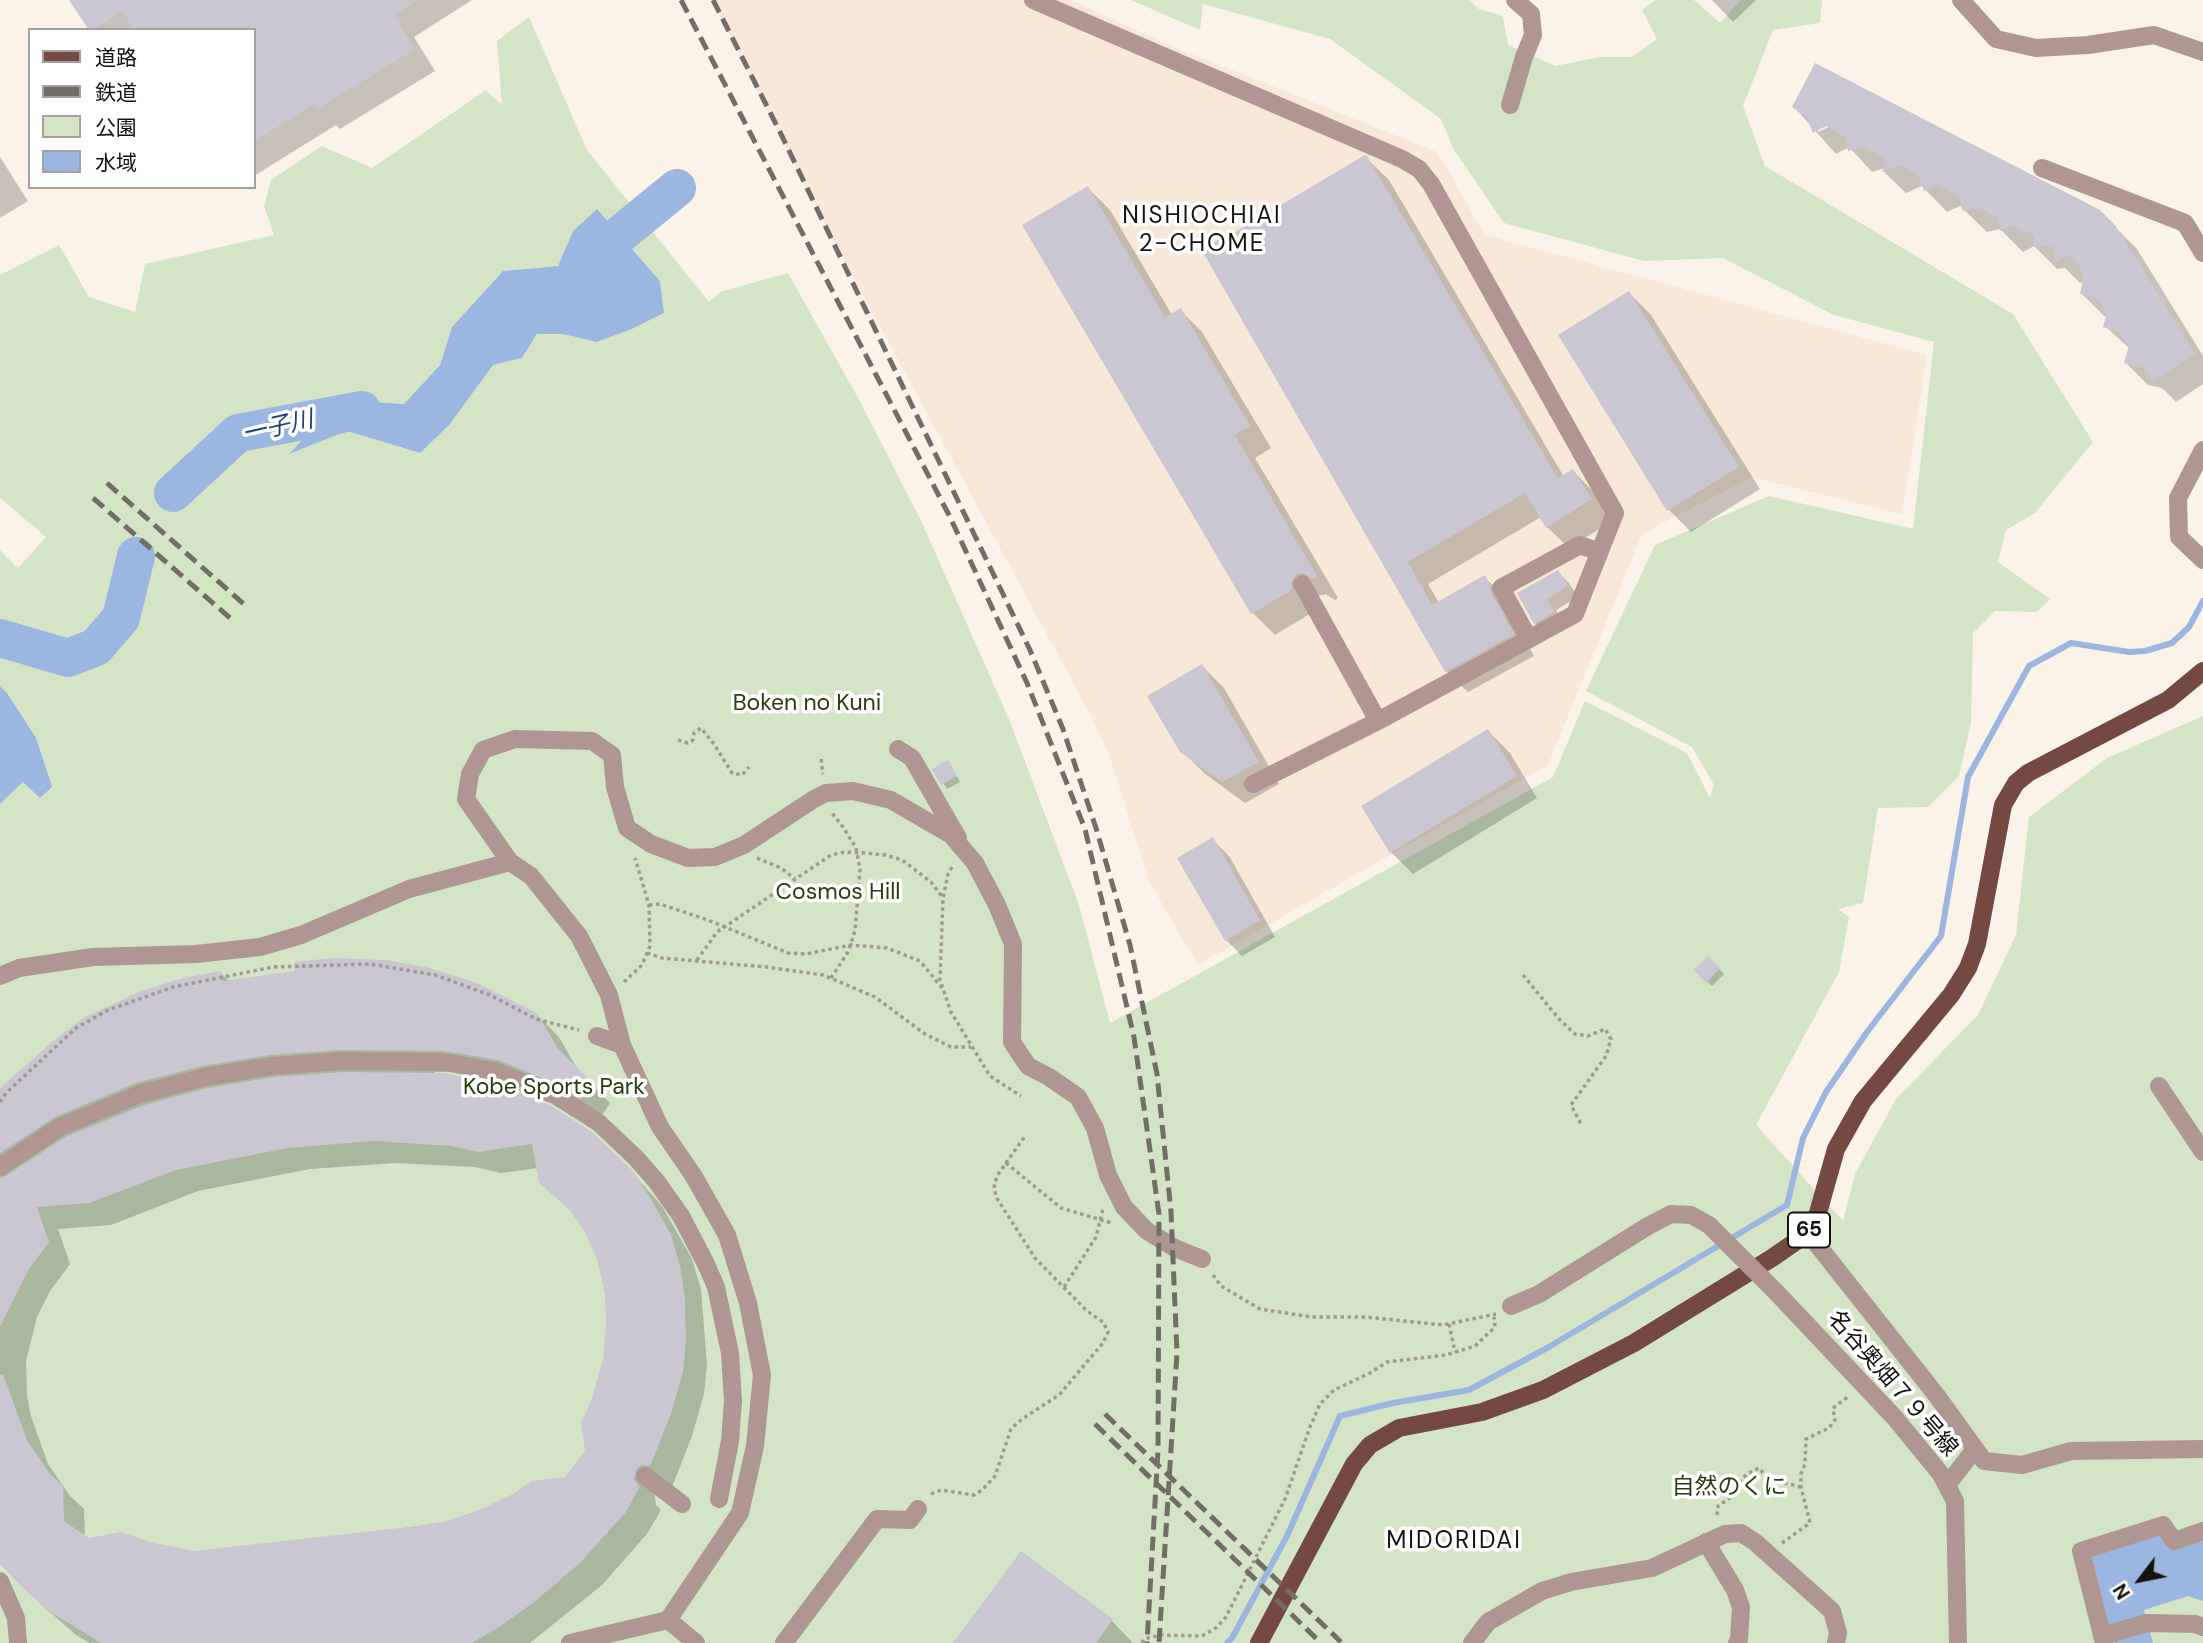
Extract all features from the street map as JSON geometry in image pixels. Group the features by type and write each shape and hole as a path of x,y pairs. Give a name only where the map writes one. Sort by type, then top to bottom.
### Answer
{"main road":[{"name":"65","path":"1259,1643 1354,1464 1370,1445 1399,1428 1482,1412 1543,1390 1634,1343 1808,1233 1818,1213 1836,1149 1863,1101 1943,1005 1968,968 1977,944 2003,805 2016,783 2028,773 2168,700 2203,671"}],"street":[{"path":"1033,0 1402,159 1419,169 1431,184 1615,513 1575,614 1378,721 1253,784"},
{"path":"1510,105 1533,34 1531,14 1515,0"},
{"path":"1961,0 1996,39 2036,48 2088,45 2154,35 2203,52"},
{"path":"2042,168 2185,223 2203,253"},
{"path":"2203,450 2178,498 2179,537 2203,560"},
{"path":"1529,639 1501,588 1580,545 1599,552"},
{"path":"1302,584 1378,721"},
{"path":"570,1643 630,1636 668,1620 740,1513 755,1446 762,1375 748,1303 727,1235 693,1175 660,1127 622,1045 609,995 579,936 531,876 510,862 466,799 470,774 483,750 515,739 592,741 612,755 615,787 627,828 651,844 688,858 715,857 744,845 811,800 826,793 853,791 891,800 951,835 975,863 1013,944 1012,1042 1028,1066 1078,1097 1095,1128 1108,1175 1124,1207 1147,1231 1175,1248 1202,1259"},
{"path":"898,749 912,758 917,765 964,850"},
{"path":"0,976 19,968 93,957 196,954 260,947 301,935 409,889 510,862"},
{"path":"597,1035 622,1045"},
{"path":"0,1167 60,1127 140,1094 205,1077 272,1066 343,1061 444,1062 495,1071 555,1095 608,1131 657,1182 681,1216 716,1287 730,1353 733,1401 730,1441 719,1499"},
{"path":"2160,1086 2203,1152"},
{"name":"名谷奥畑７９号線","path":"1511,1306 1539,1294 1647,1226 1671,1214 1691,1215 1709,1225 1862,1381 1940,1473 1955,1501 1958,1643"},
{"path":"1808,1233 1937,1396 1984,1461 2022,1465 2071,1451 2203,1449"},
{"path":"1947,1485 1975,1449"},
{"path":"645,1476 682,1504"},
{"path":"784,1643 877,1519 910,1520 918,1508"},
{"path":"2203,1531 2174,1541 2163,1525 2081,1551 2105,1637 2147,1623 2195,1624 2203,1627"},
{"path":"1472,1643 1488,1622 1542,1591 1571,1582 1652,1568 1725,1534 1741,1533 1832,1611 1838,1633 1836,1643"},
{"path":"1711,1540 1741,1607 1737,1643"},
{"path":"0,1581 16,1618 18,1643"},
{"path":"668,1620 696,1643"}],"path":[{"path":"678,740 688,743 701,728 732,773 742,775 749,767"},
{"path":"811,800 829,810 843,827 856,853 860,869 855,931 848,953 831,978"},
{"path":"609,995 642,965 650,946 649,905 627,828"},
{"path":"735,849 780,868 795,879"},
{"path":"964,850 948,874 943,898 940,980 951,1012 990,1076 1021,1096"},
{"path":"696,960 724,926 831,855 885,855 902,860 931,882 943,898"},
{"path":"649,905 660,904 724,926 788,953 806,954 851,945 887,948 905,953 920,961 943,988"},
{"path":"647,953 662,958 823,975 875,997 925,1034 951,1047 971,1047"},
{"path":"0,1102 6,1093 76,1028 108,1010 173,987 273,967 370,964 435,975 490,995 536,1019 597,1035"},
{"path":"1523,975 1575,1034 1588,1035 1605,1030 1611,1039 1606,1056 1571,1105 1582,1126"},
{"path":"918,1508 930,1494 941,1490 974,1495 982,1490 995,1476 1011,1429 1059,1395 1103,1343 1108,1332 1102,1322 1087,1311 1035,1258 996,1197 994,1184 1025,1136"},
{"path":"1006,1163 1061,1208 1147,1231"},
{"path":"1064,1287 1096,1237"},
{"path":"1142,1643 1144,1639 1160,1635 1202,1636 1216,1628 1226,1617 1285,1499 1320,1404 1334,1390 1387,1362 1455,1352 1475,1346 1495,1327 1494,1315 1449,1324 1364,1317 1312,1317 1260,1309 1221,1286 1202,1259"},
{"path":"1449,1324 1455,1352"},
{"path":"1767,1553 1810,1523 1801,1487 1806,1439 1829,1428 1835,1420 1833,1408 1852,1394 1862,1381"},
{"path":"1711,1540 1718,1506 1734,1495 1739,1482 1747,1474 1759,1468 1769,1479 1801,1487"}],"shaded area":[{"path":"712,0 1071,0 1162,42 1437,152 1485,235 1927,355 1902,514 1752,477 1642,534 1548,765 1198,965 1149,881 1108,751 1090,714 818,212"}],"green space":[{"name":"Kobe Sports Park","path":"1131,0 1469,0 1479,9 1503,16 1508,45 1555,66 1600,57 1632,57 1657,39 1642,10 1656,0 1694,0 1720,23 1741,0 1822,0 1820,23 1773,30 1743,106 1765,166 2013,314 2093,442 2035,513 2006,530 1998,562 2050,599 2037,612 1995,611 1973,633 1971,723 1959,776 1928,807 1878,808 1863,903 1838,909 1849,917 1839,972 1756,1125 1843,1221 1855,1174 1896,1099 1978,1015 2016,935 2029,817 2107,758 2203,716 2203,1643 0,1643 0,804 23,782 7,693 0,686 0,550 18,568 46,537 0,498 0,275 59,245 89,297 135,312 145,264 274,235 264,206 271,180 322,146 372,168 486,90 502,105 497,41 529,17 587,150 709,302 720,292 788,273 862,405 923,525 1009,719 1079,905 1110,1023 1553,777 1585,701 1687,753 1710,798 1714,785 1692,747 1586,691 1655,545 1769,496 1913,529 1934,342 1834,315 1723,258 1644,261 1504,223 1454,150 1441,119 1330,39 1203,4 1200,30","holes":["597,209 660,281 664,313 597,342 563,334 537,334 522,358 493,365 420,453 347,431 291,453 372,402 404,404 440,365 452,327 503,271 558,266 573,231"]}],"water":[{"path":"597,209 660,281 664,313 597,342 563,334 537,334 522,358 493,365 449,425 420,453 347,431 289,454 332,409 372,402 404,404 440,365 452,327 503,271 558,266 573,231"},
{"path":"0,686 36,738 52,787 40,798 23,782 0,804"},
{"path":"2161,1531 2203,1537 2203,1601 2188,1596 2144,1610 2153,1643 2112,1643 2089,1555"}],"building":[{"path":"69,0 417,0 394,15 415,49 317,109 315,104 256,140 256,28 133,28 123,11 96,28 88,28"},
{"path":"1815,63 2100,210 2115,225 2195,354 2153,381 2144,368 2124,363 2129,346 2120,333 2103,327 2107,313 2098,298 2080,294 2084,275 2072,254 2056,262 2053,246 2034,247 2034,235 2012,225 2000,231 1998,218 1980,208 1963,211 1959,196 1937,185 1924,191 1919,175 1899,165 1882,172 1885,158 1864,147 1848,151 1844,136 1826,126 1813,133 1806,116 1792,107"},
{"path":"1365,155 1558,478 1573,469 1592,499 1546,528 1525,493 1408,562 1432,605 1485,575 1491,593 1514,634 1445,672 1201,249 1221,238 1222,240"},
{"path":"1088,186 1165,317 1181,308 1250,426 1235,435 1317,576 1312,579 1303,573 1296,574 1291,583 1292,590 1251,614 1022,225"},
{"path":"1629,291 1739,467 1667,511 1558,335"},
{"path":"1558,570 1568,586 1547,599 1555,612 1534,624 1517,593"},
{"path":"1202,664 1259,762 1222,782 1180,752 1147,696"},
{"path":"1488,729 1517,776 1390,853 1361,806"},
{"path":"948,760 957,776 941,785 932,769"},
{"path":"1213,837 1260,920 1225,941 1177,858"},
{"path":"1708,956 1720,968 1706,983 1694,970"},
{"path":"332,958 387,960 430,968 477,983 537,1013 559,1050 590,1080 579,1097 559,1085 498,1060 444,1051 342,1050 270,1055 202,1066 136,1083 55,1117 0,1153 0,1088 83,1018 141,991 183,978 221,971 222,981 295,971 294,962"},
{"path":"343,1072 443,1073 491,1082 550,1105 592,1132 632,1170 671,1235 680,1266 685,1299 686,1342 683,1372 671,1414 650,1466 641,1465 636,1470 634,1480 640,1486 626,1512 580,1563 533,1603 472,1643 101,1643 52,1613 0,1564 0,1375 3,1374 27,1440 50,1474 63,1486 64,1521 89,1538 121,1532 154,1543 194,1551 447,1521 477,1511 513,1494 532,1481 565,1477 585,1451 581,1423 591,1401 603,1360 605,1294 597,1259 585,1232 569,1209 539,1183 532,1144 478,1152 451,1146 373,1141 288,1148 176,1170 89,1203 37,1207 49,1242 29,1269 0,1327 0,1178 65,1137 144,1105 207,1088 273,1077"},
{"path":"1021,1551 1113,1619 1096,1643 953,1643"}],"waterway":[{"name":"一子川","path":"607,245 677,188"},
{"name":"一子川","path":"173,493 238,433 362,410"},
{"name":"一子川","path":"0,638 68,658 96,647 121,618 136,556"},
{"path":"1227,1643 1287,1536 1340,1416 1393,1403 1469,1390 1547,1348 1787,1205 1803,1138 1826,1092 1867,1032 1941,936 1968,777 2029,666 2071,643 2129,652 2145,651 2172,643 2189,627 2203,601"}],"railway":[{"path":"681,0 950,517 1027,683 1085,829 1134,1037 1159,1214 1158,1450 1147,1643"},
{"path":"713,0 779,130 1030,650 1063,729 1096,828 1130,945 1157,1074 1171,1212 1177,1353 1159,1643"},
{"path":"107,483 246,606"},
{"path":"93,498 230,618"},
{"path":"1105,1414 1341,1642"},
{"path":"1095,1424 1321,1643"}],"district":[{"name":"NISHIOCHIAI 2-CHOME","path":"1202,231"},
{"name":"MIDORIDAI","path":"1454,1542"}],"park label":[{"name":"Boken no Kuni","path":"807,704"},
{"name":"Cosmos Hill","path":"838,893"},
{"name":"自然のくに","path":"1729,1488"}]}
